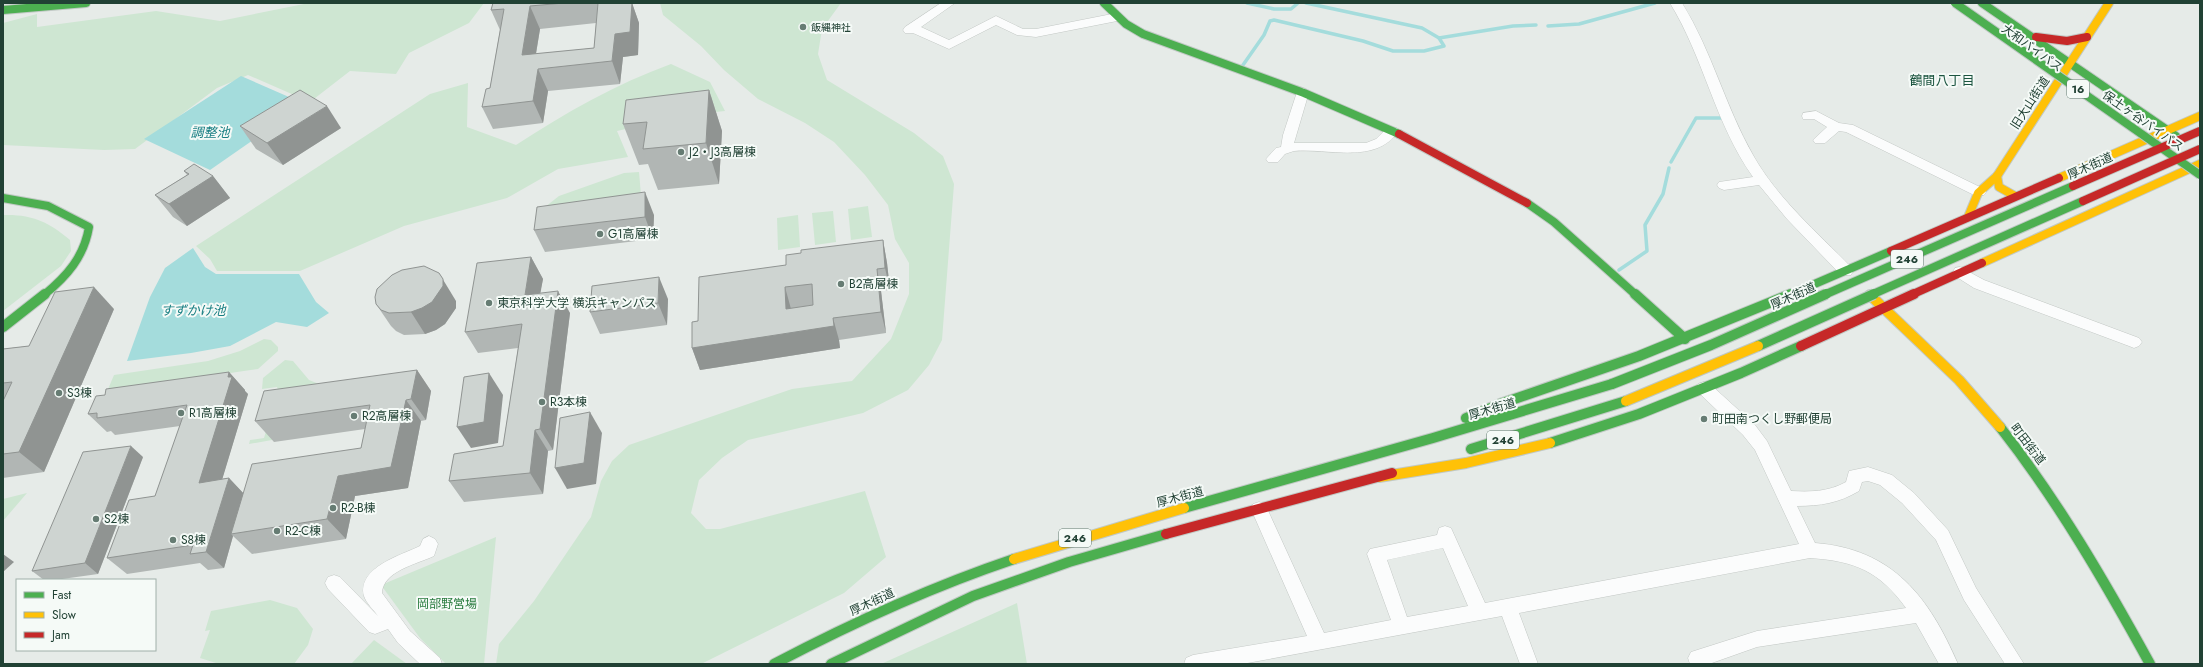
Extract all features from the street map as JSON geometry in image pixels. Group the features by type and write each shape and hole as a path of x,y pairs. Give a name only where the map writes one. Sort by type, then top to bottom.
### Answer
{"main road":[{"path":"3,10 86,3"},
{"path":"1104,3 1117,17 1143,34 1303,92 1392,131 1541,211 1711,363 1731,372 1741,373"},
{"name":"大和バイパス","path":"1948,3 2200,184"},
{"name":"保土ヶ谷バイパス","path":"1954,3 2200,175"},
{"name":"保土ヶ谷バイパス","path":"1975,3 2200,160"},
{"path":"1980,3 2017,32"},
{"name":"大和バイパス","path":"1980,3 2200,153"},
{"name":"旧大山街道","path":"1968,217 1970,204 1989,180 1997,176 2110,3"},
{"name":"16","path":"2027,34 2056,41 2075,41 2087,37"},
{"path":"1390,451 1499,403 1600,371 1685,339 1846,271 2101,158 2200,116"},
{"name":"厚木街道","path":"774,664 836,631 909,598 982,569 1089,534 1517,415 1612,384 1712,345 2200,131"},
{"name":"246","path":"1463,452 1626,401 1727,360 2200,149"},
{"path":"2101,158 2116,162 2139,178 2146,188"},
{"path":"1379,477 1451,467 1527,450 1639,414 1741,373 1883,307 2200,164"},
{"path":"1997,176 1999,187 2015,196"},
{"path":"3,198 40,202 60,208 89,227 90,238 86,250 62,277 3,327"},
{"name":"町田街道","path":"1846,271 1953,374 1986,409 2055,501 2074,531 2150,664"},
{"name":"246","path":"831,664 917,622 995,588 1093,555 1379,477 1447,456"}],"street":[{"path":"949,3 910,29 949,45 996,20 1021,32 1036,33 1117,17"},
{"path":"1676,3 1689,24 1746,156 1763,180 1846,271"},
{"path":"1287,149 1289,135 1303,92"},
{"path":"1808,116 1816,115 1846,126 1979,192"},
{"path":"1820,140 1846,126"},
{"path":"1273,159 1279,153 1287,149 1313,146 1373,146 1392,131"},
{"path":"1724,185 1763,180"},
{"path":"1960,272 1979,284 2134,342"},
{"path":"1704,388 1750,430 1771,464 1810,550"},
{"path":"1787,498 1818,499 1839,495 1853,486 1855,476 1868,474 1886,480 1908,498 1942,535 1970,594 2015,664"},
{"path":"1259,509 1319,642"},
{"path":"1402,627 1376,554 1446,537 1480,612"},
{"path":"429,544 428,551 388,568 378,575 372,588 373,595 390,620 404,637 432,664"},
{"path":"1193,664 1402,627 1810,550 1841,552 1860,558 1881,569 1898,583 1922,614 1949,664"},
{"path":"334,583 375,626 390,620"},
{"path":"1508,607 1529,664"},
{"path":"1700,664 1697,658 1757,639 1922,614"}],"green space":[{"path":"309,3 484,3 469,23 409,53 396,74 350,71 310,102 248,75 217,88 135,149 104,150 3,145 3,23 37,14 37,27 156,11 220,21"},
{"path":"660,3 841,3 822,29 818,54 827,80 914,133 943,156 954,184 942,340 929,365 908,390 863,413 748,440 722,458 699,480 691,513 706,529 720,529 865,491 886,557 844,593 701,664 496,664 499,644 534,601 591,517 601,481 612,461 629,445 792,389 852,381 891,339 909,294 909,263 895,239 888,205 865,175 834,142 805,123 758,99 724,70 701,46 663,15"},
{"path":"671,64 710,82 725,111 687,115 617,131 628,157 558,169 507,198 404,226 300,271 217,271 210,259 196,246 430,94 468,83 467,127 516,145 591,100 630,81"},
{"path":"639,172 641,195 540,211 559,196 624,173"},
{"path":"868,206 872,237 851,240 848,209"},
{"path":"833,211 836,242 815,245 812,213"},
{"path":"3,215 23,216 40,220 55,228 70,240 71,251 61,266 3,311"},
{"path":"798,215 800,247 778,250 777,218"},
{"path":"264,339 271,340 278,347 278,351 258,369 127,388 103,401 114,375 208,361 240,351"},
{"path":"285,360 293,361 309,380 319,384 272,440 249,444 250,440 264,438 278,390 277,387 262,389 263,378"},
{"path":"27,493 3,521 3,499"},
{"name":"岡部野営場","path":"496,537 484,664 446,664 420,638 381,585"},
{"path":"270,600 297,608 313,629 308,645 294,664 219,664 200,658 210,630 205,631 211,611"},
{"path":"1017,603 1027,664 881,664"},
{"path":"374,640 407,664 351,664"}],"water":[{"name":"調整池","path":"241,76 305,104 210,170 144,139"},
{"name":"すずかけ池","path":"193,248 205,267 216,274 299,274 316,302 329,313 307,327 276,322 230,346 191,353 127,361 150,297 165,268"}],"building":[{"path":"493,3 564,3 530,6 522,55 594,48 598,3 632,3 630,32 615,34 612,61 538,69 533,101 482,107 486,89 490,88 504,9 491,10"},
{"path":"300,90 327,106 267,143 240,126"},
{"path":"709,90 706,143 643,149 647,122 623,124 626,100"},
{"path":"194,164 213,176 169,204 155,195 189,174 184,171"},
{"path":"645,192 645,217 534,230 537,207"},
{"path":"883,240 885,268 877,269 881,312 833,318 834,326 692,348 692,322 698,321 699,277 786,265 786,255 801,253 801,250","holes":["812,284 813,305 786,309 785,287"]},
{"path":"531,257 525,295 558,291 540,429 535,430 530,473 449,481 454,454 503,446 522,324 465,332 477,263"},
{"path":"424,266 439,273 443,279 443,286 432,302 411,312 389,313 381,310 376,304 375,297 377,289 392,275 402,270"},
{"path":"659,277 658,303 590,312 592,286"},
{"path":"94,287 19,452 3,454 3,401 12,382 3,383 3,349 29,346 55,292"},
{"path":"417,370 411,399 406,400 391,467 338,476 327,519 231,534 252,464 361,448 370,405 255,421 264,391"},
{"path":"229,372 228,377 232,377 199,483 229,478 206,552 190,554 193,545 107,558 129,500 155,496 187,405 97,418 97,413 88,414 96,396 105,395 106,389"},
{"path":"489,373 484,422 457,427 464,377"},
{"path":"590,412 584,463 555,468 560,418"},
{"path":"131,446 85,563 32,571 83,452"}],"waterway":[{"path":"1247,3 1274,9 1291,9 1298,3"},
{"path":"1306,3 1422,28 1439,38"},
{"path":"1548,26 1579,24 1655,3"},
{"path":"1243,65 1264,35 1270,21 1274,20 1363,41 1393,51 1424,51 1444,46 1439,38"},
{"path":"1439,38 1513,26 1536,25"},
{"path":"1671,162 1696,118 1722,118"},
{"path":"1619,270 1647,251 1645,225 1663,194 1669,168"}],"traffic: fast":[{"path":"3,10 86,3"},
{"path":"1104,3 1126,24 1143,34 1304,93 1368,119 1399,134"},
{"path":"1955,3 2200,175"},
{"path":"1982,3 2176,136"},
{"path":"1612,384 1711,345 2073,186"},
{"path":"3,198 48,206 69,215 89,227 87,243 80,257 70,271 43,296 3,327"},
{"path":"1758,346 2083,201"},
{"path":"1527,203 1554,222 1685,339"},
{"path":"1466,418 1517,398 1603,370 1711,328 1891,251"},
{"path":"1550,443 1639,414 1741,373 1801,346"},
{"path":"1184,508 1433,438 1612,384"},
{"path":"1471,449 1626,401"},
{"path":"2000,427 2022,455 2062,512 2150,664"},
{"path":"831,664 919,620 973,596 1069,562 1166,534"},
{"path":"774,664 832,634 892,606 952,581 1014,559"}],"traffic: slow":[{"path":"1968,217 1978,193 1997,176 2109,3"},
{"path":"2059,178 2200,116"},
{"path":"1982,263 2200,164"},
{"path":"1997,176 1999,187 2015,196"},
{"path":"1870,295 1959,380 2000,427"},
{"path":"1626,401 1758,346"},
{"path":"1379,477 1466,463 1550,443"},
{"path":"1014,559 1184,508"}],"traffic: jam":[{"path":"2036,37 2067,41 2087,37"},
{"path":"2073,186 2200,131"},
{"path":"1399,134 1527,203"},
{"path":"2083,201 2200,149"},
{"path":"1891,251 2059,178"},
{"path":"1801,346 1982,263"},
{"path":"1166,534 1392,473"}],"place":[{"name":"飯縄神社","path":"803,27"},
{"name":"J2・J3高層棟","path":"681,152"},
{"name":"G1高層棟","path":"600,234"},
{"name":"B2高層棟","path":"841,284"},
{"name":"東京科学大学 横浜キャンパス","path":"489,303"},
{"name":"S3棟","path":"59,393"},
{"name":"R3本棟","path":"542,402"},
{"name":"R1高層棟","path":"181,413"},
{"name":"R2高層棟","path":"354,416"},
{"name":"町田南つくし野郵便局","path":"1704,419"},
{"name":"R2-B棟","path":"333,508"},
{"name":"S2棟","path":"96,519"},
{"name":"R2-C棟","path":"277,531"},
{"name":"S8棟","path":"173,540"}],"district":[{"name":"鶴間八丁目","path":"1942,80"}]}
